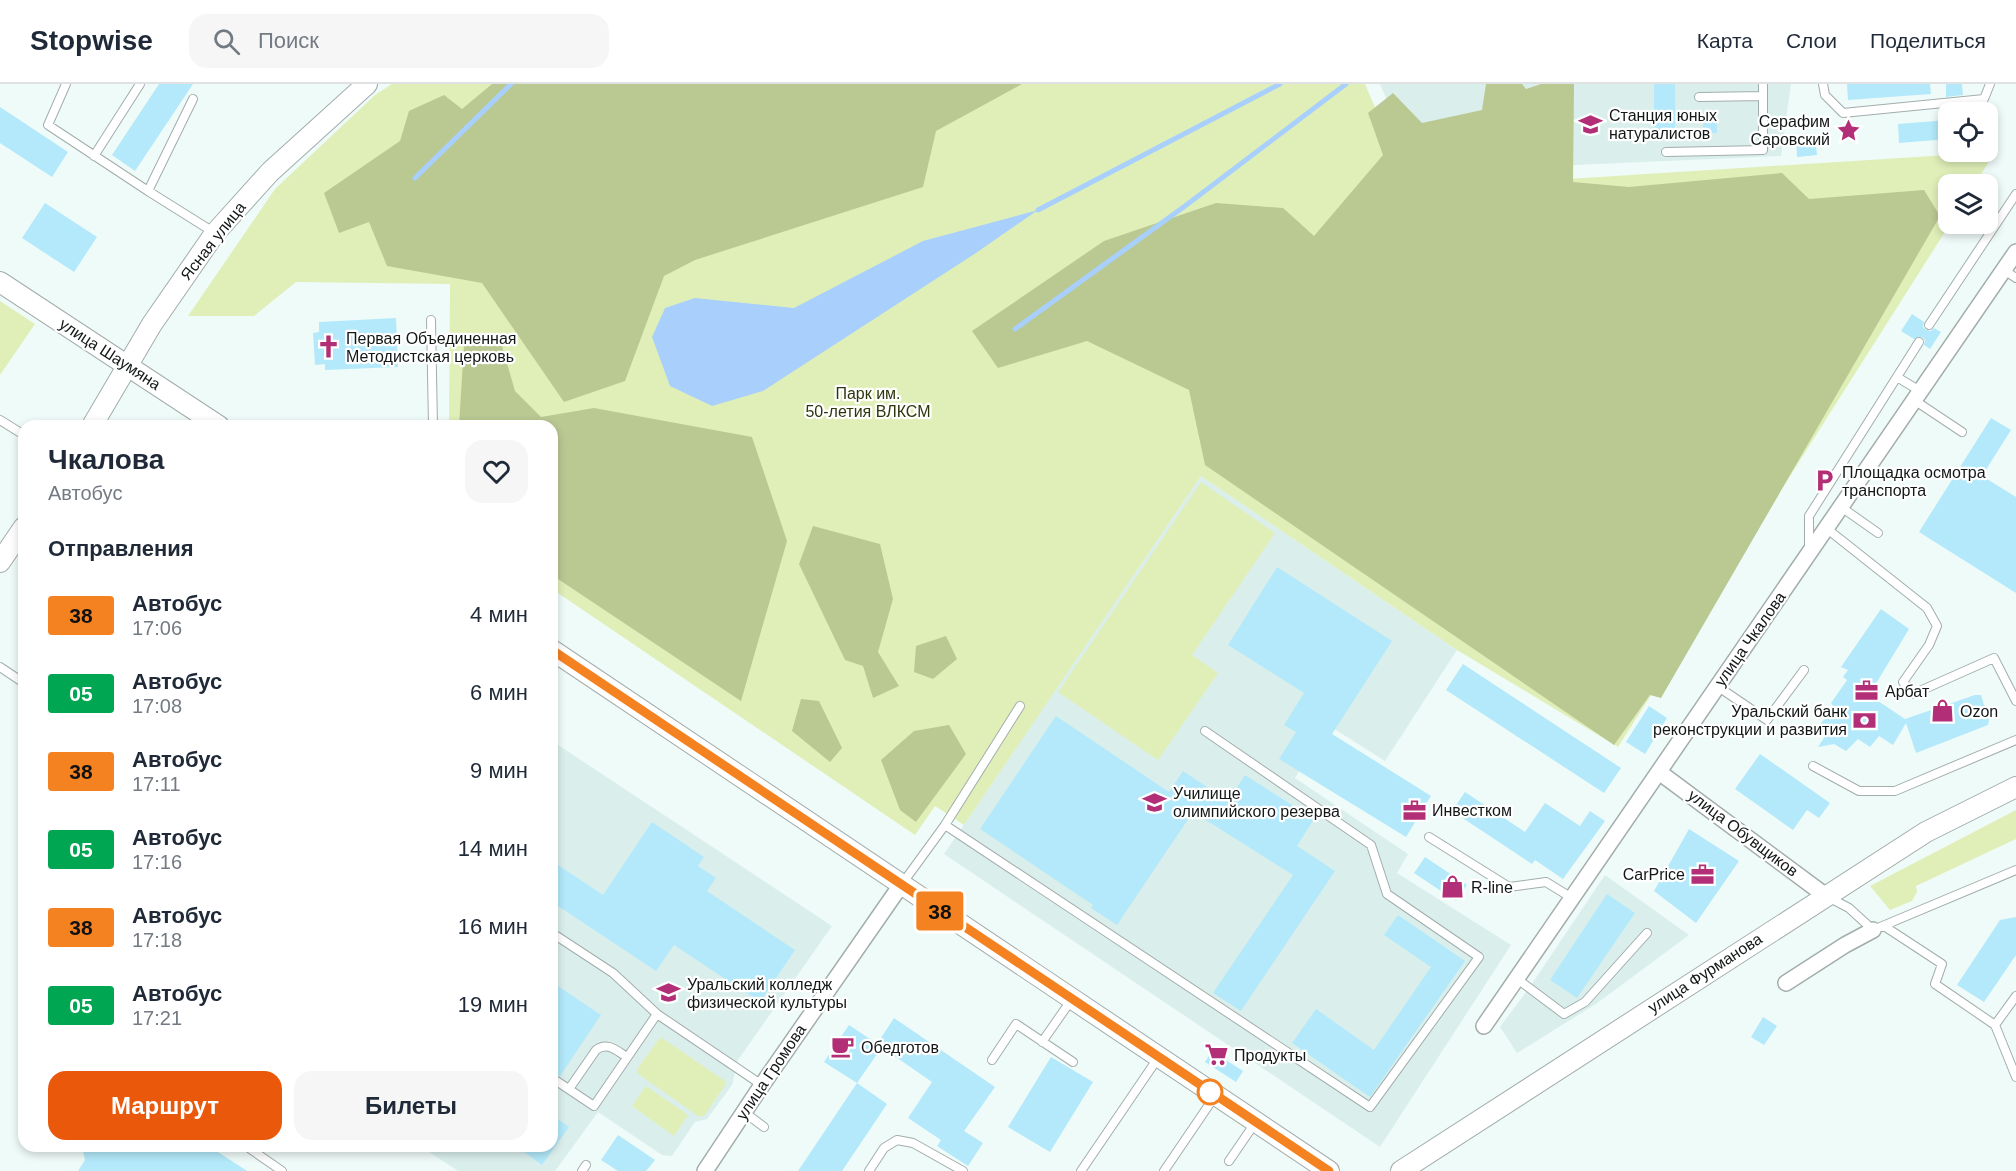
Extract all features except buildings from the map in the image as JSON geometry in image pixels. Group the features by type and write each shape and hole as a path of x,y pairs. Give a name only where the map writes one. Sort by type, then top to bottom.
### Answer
{"street":[{"name":"Ясная улица","path":"96,420 152,324 215,233 270,172 367,84"},
{"name":"улица Чкалова","path":"1484,1026 1917,396 2010,274 2016,252"},
{"name":"улица Шаумяна","path":"0,282 210,420"},
{"path":"0,562 18,536"},
{"path":"558,654 1329,1171"},
{"name":"улица Обувщиков","path":"1659,771 1826,896"},
{"name":"улица Фурманова","path":"1401,1171 1926,832 2016,787"},
{"name":"улица Громова","path":"705,1171 901,885"},
{"path":"1786,983 1845,945 1878,928"}],"lane":[{"path":"66,84 48,125 215,233"},
{"path":"94,156 140,84"},
{"path":"1666,152 1763,150 1763,84"},
{"path":"1823,84 1825,95 1843,112 1984,99 1990,84"},
{"path":"1699,98 1763,96"},
{"path":"148,191 193,99"},
{"path":"1929,325 2016,194"},
{"path":"431,320 432,420"},
{"path":"1809,552 1809,516 1919,342"},
{"path":"1897,377 1962,432"},
{"path":"0,420 18,431"},
{"path":"1841,507 1878,533"},
{"path":"1826,528 1927,608 1937,626 1929,645 1903,682 1913,694 1994,658 2016,701"},
{"path":"0,667 18,680"},
{"path":"1717,686 1767,720 1804,670"},
{"path":"901,885 945,825 1020,706"},
{"path":"945,825 1370,1107 1479,957 1387,894 1371,845 1205,731"},
{"path":"1813,766 1859,791 1895,791 2016,740"},
{"path":"1429,837 1509,886 1546,882 1572,898"},
{"path":"1878,928 2016,870"},
{"path":"1826,896 1942,964 1935,984 1995,1025 2016,1077"},
{"path":"1516,978 1564,1014 1585,1002 1647,933"},
{"path":"558,937 613,973 657,1014 762,1085"},
{"path":"1995,1025 2016,996"},
{"path":"1042,1042 1072,999"},
{"path":"558,1082 594,1106 657,1014"},
{"path":"992,1060 1016,1024 1072,1062"},
{"path":"569,1089 601,1046 608,1046 627,1058"},
{"path":"1081,1171 1126,1114 1159,1057"},
{"path":"1164,1171 1215,1095"},
{"path":"744,1112 764,1127"},
{"path":"1229,1161 1256,1122"},
{"path":"869,1171 884,1148 897,1140 913,1143 963,1171"},
{"path":"255,1152 282,1171"}],"shaded area":[{"name":"Станция юных натуралистов","path":"1380,84 1791,84 1781,156 1418,172"},
{"name":"Училище олимпийского резерва","path":"1201,476 1457,650 1385,761 1328,725 1295,778 1408,854 1397,873 1511,945 1380,1147 944,854"},
{"name":"Уральский колледж физической культуры","path":"558,745 832,926 738,1060 732,1085 707,1119 695,1122 672,1156 662,1155 598,1112 555,1171 458,1171 429,1152 558,1152"},
{"path":"1605,875 1689,935 1596,1004 1517,1053 1500,1027"}],"green space":[{"name":"Парк им. 50-летия ВЛКСМ","path":"392,84 1365,84 1410,189 1938,156 1938,162 1989,162 1981,174 1938,174 1938,234 1944,234 1618,747 1457,650 1201,476 964,825 935,806 915,835 558,593 558,420 449,420 450,284 296,282 254,316 188,316 275,189 375,95"},
{"path":"492,84 1022,84 936,131 923,187 695,260 664,276 625,381 564,402 482,283 387,266 369,222 339,233 324,193 400,141 409,111 444,95 462,109"},
{"path":"1486,84 1522,84 1526,89 1541,84 1574,84 1573,182 1629,187 1782,173 1809,199 1924,190 1938,213 1938,219 1661,698 1650,695 1614,745 1205,465 1189,390 1087,341 998,368 972,331 1104,241 1216,203 1283,208 1314,236 1383,155 1368,113 1393,93 1422,123 1482,110"},
{"path":"0,301 35,324 0,375"},
{"path":"464,345 502,346 515,391 541,417 594,408 752,437 787,541 741,701 558,579 558,420 459,420"},
{"path":"1201,482 1275,533 1192,655 1218,673 1158,760 1058,692"},
{"path":"813,526 880,544 893,599 878,652 899,686 873,698 863,666 845,660 799,564"},
{"path":"946,636 957,659 933,679 914,672 916,646"},
{"path":"801,699 819,701 842,748 830,762 792,731"},
{"path":"949,725 966,754 916,822 900,810 881,760 914,731"},
{"path":"2016,810 2016,839 1916,886 1917,892 1912,901 1890,910 1870,886"},
{"path":"662,1038 725,1081 726,1084 704,1116 698,1116 637,1073 637,1069"},
{"path":"646,1086 688,1115 674,1136 632,1106"}],"water":[{"path":"1038,210 976,253 763,391 712,406 670,386 652,337 665,308 695,298 794,308 923,241"}],"waterway":[{"path":"415,178 511,84"},
{"path":"1038,210 1280,84"},
{"path":"1015,329 1185,206 1346,84"}],"bus line":[{"name":"38","path":"558,654 1329,1171"}],"place":[{"name":"Станция юных натуралистов","path":"1591,124"},
{"name":"Серафим Саровский","path":"1848,130"},
{"name":"Первая Объединенная Методистская церковь","path":"328,347"},
{"name":"Площадка осмотра транспорта","path":"1824,481"},
{"name":"Арбат","path":"1867,691"},
{"name":"Ozon","path":"1942,711"},
{"name":"Уральский банк реконструкции и развития","path":"1865,720"},
{"name":"Училище олимпийского резерва","path":"1155,802"},
{"name":"Инвестком","path":"1414,810"},
{"name":"CarPrice","path":"1703,874"},
{"name":"R-line","path":"1453,887"},
{"name":"Уральский колледж физической культуры","path":"669,993"},
{"name":"Обедготов","path":"843,1047"},
{"name":"Продукты","path":"1216,1055"}]}
